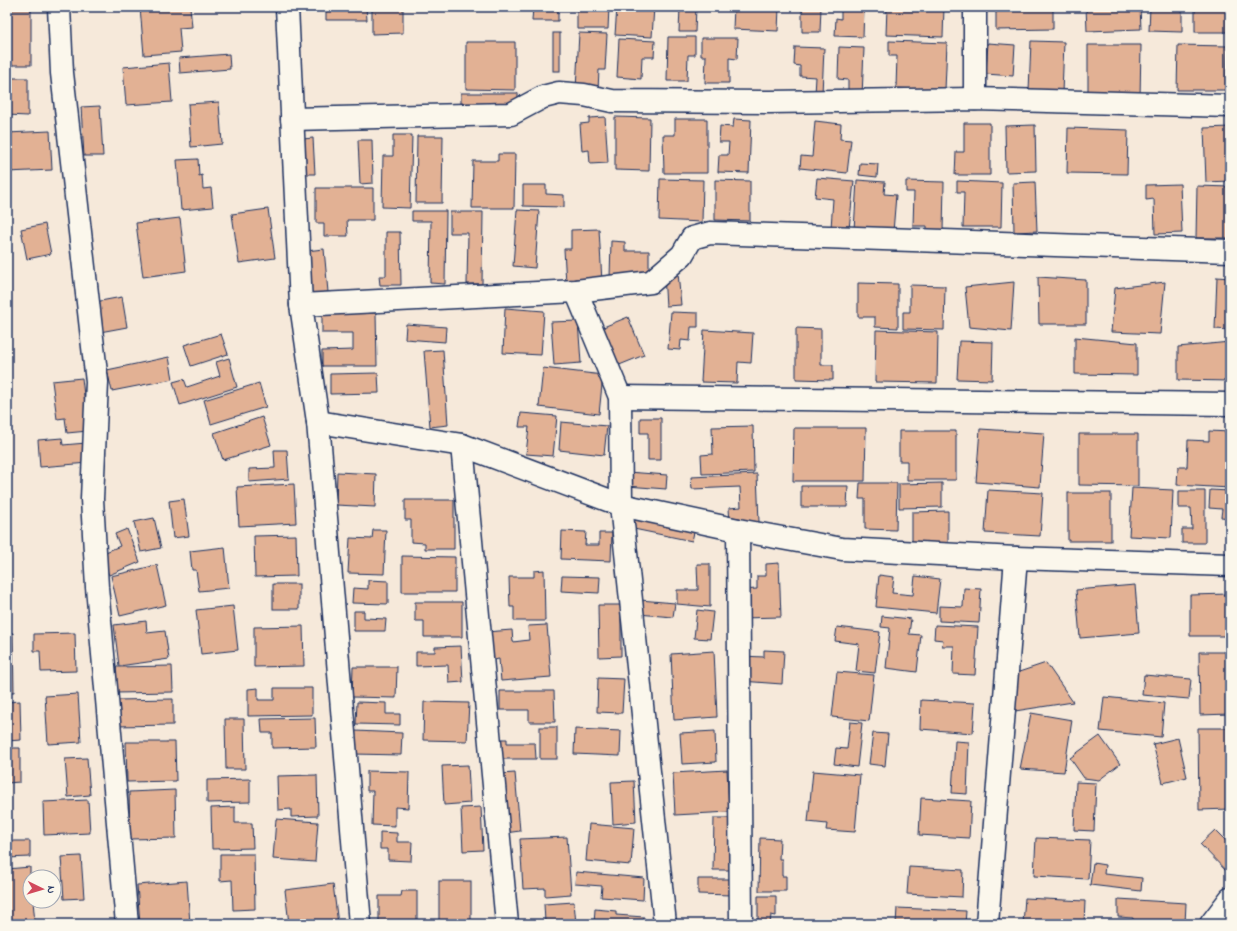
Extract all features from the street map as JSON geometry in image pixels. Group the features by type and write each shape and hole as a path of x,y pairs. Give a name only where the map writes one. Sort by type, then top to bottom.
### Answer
{"street":[{"path":"59,7 62,73 98,382 92,499 97,587 127,924"},
{"path":"287,7 301,305 318,422 360,924"},
{"path":"975,7 975,99"},
{"path":"292,119 511,114 543,96 559,93 584,95 612,100 770,102 975,99 1230,106"},
{"path":"301,305 576,291 651,282 682,255 692,238 710,233 1230,251"},
{"path":"576,291 620,397 621,505 665,924"},
{"path":"620,397 1230,404"},
{"path":"318,422 462,445 621,505 738,530 842,548 1016,558 1230,565"},
{"path":"462,445 507,924"},
{"path":"738,530 741,924"},
{"path":"987,924 1016,558"},
{"path":"1211,924 1230,899"}],"building":[{"path":"140,7 190,7 192,27 179,28 181,52 144,55"},
{"path":"326,7 366,7 367,20 326,20"},
{"path":"533,7 558,7 558,21 532,21"},
{"path":"577,7 609,7 608,29 577,29"},
{"path":"617,7 654,7 652,37 615,35"},
{"path":"680,7 696,7 695,32 679,32"},
{"path":"734,7 779,7 778,31 733,29"},
{"path":"802,7 821,7 820,32 802,32"},
{"path":"841,7 864,7 863,37 835,36 836,18 841,19"},
{"path":"887,7 944,7 943,37 886,35"},
{"path":"996,7 1053,7 1053,29 996,30"},
{"path":"1086,7 1140,7 1141,29 1087,31"},
{"path":"1150,7 1182,7 1182,32 1149,31"},
{"path":"1195,7 1227,7 1227,32 1195,32"},
{"path":"403,8 403,33 372,34 372,9"},
{"path":"7,9 31,9 31,65 7,65"},
{"path":"553,33 560,33 560,71 553,71"},
{"path":"579,33 607,34 605,70 599,70 598,90 576,89"},
{"path":"668,37 695,37 695,55 688,55 687,81 667,81"},
{"path":"701,38 738,38 737,59 729,58 729,83 705,83 706,56 701,56"},
{"path":"619,39 655,41 654,57 642,57 641,79 617,77"},
{"path":"889,41 947,43 945,90 896,88 897,56 889,56"},
{"path":"1031,41 1064,42 1062,93 1029,91"},
{"path":"466,42 515,42 515,90 466,89"},
{"path":"988,43 1015,45 1013,76 986,74"},
{"path":"1088,45 1141,45 1140,98 1088,98"},
{"path":"1178,45 1227,46 1226,90 1177,90"},
{"path":"795,47 824,48 822,94 815,94 816,77 800,76 800,66 794,65"},
{"path":"839,47 864,48 862,97 848,96 848,80 838,79"},
{"path":"229,54 230,69 180,73 179,58"},
{"path":"169,63 172,102 126,105 123,67"},
{"path":"7,78 28,78 28,116 7,115"},
{"path":"461,93 518,93 518,106 461,106"},
{"path":"219,102 222,144 191,147 188,104"},
{"path":"100,106 103,156 84,156 81,107"},
{"path":"605,117 608,163 590,164 589,150 582,151 580,124 589,123 589,118"},
{"path":"615,117 650,118 649,171 615,170"},
{"path":"675,119 707,119 707,173 664,173 663,135 675,135"},
{"path":"734,119 751,120 749,173 718,172 719,155 728,155 729,142 719,142 720,126 733,127"},
{"path":"815,121 841,124 840,139 851,140 847,173 800,168 801,156 812,157"},
{"path":"964,123 990,123 990,175 955,175 956,152 964,152"},
{"path":"1035,125 1036,171 1006,172 1005,126"},
{"path":"1230,127 1230,181 1206,182 1204,128"},
{"path":"1068,128 1128,130 1127,174 1067,173"},
{"path":"50,131 52,170 7,172 7,133"},
{"path":"393,135 412,135 410,208 382,207 383,156 393,156"},
{"path":"417,136 443,136 442,203 416,203"},
{"path":"313,138 315,174 304,174 303,139"},
{"path":"358,140 372,140 373,183 360,184"},
{"path":"498,154 515,154 514,208 472,208 473,161 498,161"},
{"path":"198,159 199,176 202,175 203,189 211,188 213,207 181,210 177,160"},
{"path":"860,163 878,164 877,177 859,175"},
{"path":"817,178 854,181 849,229 831,228 833,199 815,197"},
{"path":"660,179 703,180 702,222 659,220"},
{"path":"715,180 750,181 750,221 715,220"},
{"path":"857,180 885,182 884,194 896,195 893,232 854,230"},
{"path":"906,181 944,182 943,232 927,231 927,226 913,226 914,192 906,192"},
{"path":"957,181 1002,183 1001,227 963,227 964,192 957,192"},
{"path":"1035,182 1037,231 1014,232 1013,183"},
{"path":"1180,184 1182,233 1155,234 1154,199 1146,200 1146,185"},
{"path":"523,185 546,185 546,194 564,195 564,207 523,206"},
{"path":"1197,186 1230,187 1230,238 1196,238"},
{"path":"316,188 373,188 373,220 347,220 348,236 324,236 324,223 316,223"},
{"path":"268,209 275,258 239,263 232,214"},
{"path":"517,210 539,211 535,268 513,266"},
{"path":"412,211 446,211 445,284 430,283 431,221 412,221"},
{"path":"450,212 483,212 482,284 467,284 468,233 450,233"},
{"path":"180,218 186,271 143,277 136,223"},
{"path":"45,224 51,254 27,259 21,229"},
{"path":"599,229 602,282 566,284 564,249 571,249 571,230"},
{"path":"386,232 400,232 401,285 380,285 379,276 386,276"},
{"path":"611,241 625,242 625,251 649,251 649,278 610,278"},
{"path":"324,249 328,292 310,294 306,251"},
{"path":"678,273 681,305 666,306 664,275"},
{"path":"1038,277 1086,280 1086,324 1039,324"},
{"path":"1217,277 1230,278 1230,330 1215,329"},
{"path":"1014,282 1011,331 969,327 965,287"},
{"path":"1165,282 1160,334 1111,332 1115,288"},
{"path":"858,283 898,284 898,328 875,327 875,317 858,317"},
{"path":"910,285 945,286 944,330 903,329 903,312 910,312"},
{"path":"122,297 127,327 100,332 95,302"},
{"path":"505,308 544,311 541,355 503,353"},
{"path":"671,312 698,313 698,327 691,327 690,341 681,340 680,350 668,349"},
{"path":"376,313 377,366 322,366 322,351 353,350 353,333 322,333 322,314"},
{"path":"628,317 644,355 612,368 596,330"},
{"path":"578,321 581,363 554,365 551,322"},
{"path":"406,324 446,327 445,342 405,339"},
{"path":"796,328 821,329 821,365 833,365 833,380 796,379"},
{"path":"704,330 753,333 751,363 738,362 737,383 701,382"},
{"path":"876,330 938,332 937,383 875,382"},
{"path":"221,334 228,354 191,366 184,345"},
{"path":"1075,337 1137,343 1137,375 1075,374"},
{"path":"959,341 993,342 992,380 957,379"},
{"path":"1230,342 1230,381 1178,380 1178,347"},
{"path":"443,350 448,425 430,427 424,351"},
{"path":"169,357 173,379 112,391 107,370"},
{"path":"229,358 237,387 180,405 173,382 184,379 187,387 220,376 216,362"},
{"path":"543,368 603,375 599,414 539,407"},
{"path":"378,373 379,393 330,394 330,374"},
{"path":"82,378 88,431 67,433 65,418 57,419 52,381"},
{"path":"259,383 266,407 211,424 204,400"},
{"path":"521,413 557,416 553,456 526,454 529,427 519,427"},
{"path":"262,417 271,445 223,460 214,433"},
{"path":"640,418 661,418 661,460 648,460 648,433 640,433"},
{"path":"561,422 607,426 604,455 559,450"},
{"path":"753,426 754,472 702,474 701,455 713,454 712,427"},
{"path":"794,428 866,428 865,481 793,481"},
{"path":"980,429 1044,433 1040,487 976,482"},
{"path":"899,431 956,431 956,480 907,480 907,461 899,461"},
{"path":"1209,431 1230,432 1230,488 1177,485 1178,467 1187,467 1188,440 1209,441"},
{"path":"1079,434 1138,434 1138,486 1079,485"},
{"path":"62,438 63,445 86,443 88,463 40,467 38,440"},
{"path":"274,450 287,450 289,479 249,482 249,469 275,468"},
{"path":"337,472 376,474 375,507 336,505"},
{"path":"628,472 667,475 666,489 627,486"},
{"path":"757,474 759,522 730,524 729,508 741,507 740,487 692,489 691,477"},
{"path":"860,483 897,483 896,530 865,529 865,499 859,499"},
{"path":"942,483 942,507 899,508 899,484"},
{"path":"294,484 296,523 239,526 237,487"},
{"path":"801,486 848,486 847,507 801,507"},
{"path":"1132,488 1173,490 1171,538 1129,536"},
{"path":"988,490 1043,493 1040,536 985,533"},
{"path":"1210,490 1230,491 1230,518 1221,517 1222,509 1209,508"},
{"path":"1179,491 1205,491 1205,543 1182,543 1182,529 1192,529 1191,508 1179,508"},
{"path":"1068,493 1111,493 1111,541 1068,541"},
{"path":"184,499 189,536 173,538 169,501"},
{"path":"405,500 454,500 454,549 425,549 425,543 411,542 411,520 405,520"},
{"path":"948,511 948,548 912,548 912,512"},
{"path":"632,514 695,528 692,541 629,528"},
{"path":"154,518 161,548 141,552 134,522"},
{"path":"127,529 140,562 109,575 101,554 120,546 115,534"},
{"path":"373,530 386,530 384,574 348,573 350,538 372,539"},
{"path":"562,531 586,532 585,545 599,545 599,533 612,533 611,561 561,559"},
{"path":"296,535 297,576 255,577 254,536"},
{"path":"225,547 229,588 199,591 196,570 192,570 190,551"},
{"path":"402,556 455,557 455,592 402,592"},
{"path":"779,563 781,617 742,618 741,590 757,589 757,576 766,576 766,564"},
{"path":"697,564 710,564 710,607 677,604 677,590 698,590"},
{"path":"157,565 166,605 120,616 111,576"},
{"path":"544,570 545,621 514,621 514,607 510,607 509,577 534,577 534,571"},
{"path":"879,575 894,577 892,593 913,595 915,576 940,579 936,613 876,607"},
{"path":"562,576 600,577 599,593 561,591"},
{"path":"368,580 388,581 388,604 352,603 353,588 368,589"},
{"path":"273,584 299,584 299,609 273,609"},
{"path":"1135,585 1139,633 1080,638 1076,590"},
{"path":"964,588 981,589 979,623 939,621 939,606 963,607"},
{"path":"1230,594 1230,636 1190,636 1190,595"},
{"path":"640,600 675,603 673,617 638,614"},
{"path":"415,602 462,602 462,637 424,637 424,621 415,621"},
{"path":"598,605 621,605 621,656 599,657"},
{"path":"233,606 238,650 201,654 196,610"},
{"path":"697,610 713,612 710,639 694,638"},
{"path":"354,611 364,611 364,618 386,619 385,631 354,631"},
{"path":"882,616 911,619 909,634 921,635 917,672 886,668 890,628 881,627"},
{"path":"146,621 147,633 165,631 169,659 119,666 114,625"},
{"path":"547,625 551,677 501,681 499,659 489,661 486,632 512,630 513,642 529,640 528,626"},
{"path":"935,625 978,627 975,675 953,674 954,646 942,646 943,640 934,639"},
{"path":"303,626 304,666 254,667 254,627"},
{"path":"837,627 880,632 875,673 856,671 859,644 835,641"},
{"path":"7,633 13,633 14,692 7,692"},
{"path":"75,633 76,671 41,672 40,651 34,651 34,634"},
{"path":"461,646 463,682 449,683 448,665 416,666 416,652 435,652 435,647"},
{"path":"764,650 784,651 782,684 741,681 742,656 764,657"},
{"path":"714,651 717,717 674,720 671,654"},
{"path":"1199,652 1230,652 1230,714 1200,715"},
{"path":"1046,663 1073,702 1015,711 1010,675"},
{"path":"172,666 173,692 116,693 116,667"},
{"path":"353,667 397,667 396,698 352,697"},
{"path":"837,672 874,675 869,721 832,717"},
{"path":"1144,675 1191,679 1189,699 1142,695"},
{"path":"598,678 624,679 622,713 597,712"},
{"path":"258,688 258,700 274,700 274,688 312,688 312,715 248,716 248,689"},
{"path":"500,691 554,691 555,722 529,722 529,710 500,710"},
{"path":"78,694 81,742 48,744 45,696"},
{"path":"1104,697 1164,703 1161,737 1100,731"},
{"path":"173,699 173,725 116,726 116,700"},
{"path":"921,700 975,703 973,733 920,729"},
{"path":"20,701 21,740 7,741 7,702"},
{"path":"357,702 386,703 386,714 400,714 400,725 356,724"},
{"path":"424,702 469,703 467,741 423,740"},
{"path":"1031,713 1072,720 1064,772 1020,769"},
{"path":"315,718 316,747 272,748 272,733 262,733 261,719"},
{"path":"225,719 244,719 245,769 226,769"},
{"path":"850,722 862,723 857,767 834,764 836,748 847,749"},
{"path":"540,727 557,727 557,759 540,759"},
{"path":"1198,728 1230,728 1230,809 1199,810"},
{"path":"575,729 621,731 620,756 574,754"},
{"path":"355,731 402,733 401,755 354,754"},
{"path":"715,731 716,762 682,764 680,733"},
{"path":"873,733 888,734 885,766 869,764"},
{"path":"1100,736 1120,764 1099,780 1084,778 1070,758"},
{"path":"1178,738 1187,777 1163,783 1153,744"},
{"path":"496,739 507,739 507,743 535,743 536,759 495,759"},
{"path":"955,741 969,742 967,794 952,793"},
{"path":"126,742 175,742 176,781 127,782"},
{"path":"7,748 20,748 20,782 7,783"},
{"path":"87,758 90,795 68,797 65,759"},
{"path":"468,765 470,803 444,805 442,766"},
{"path":"727,770 729,812 675,815 673,773"},
{"path":"367,771 409,772 408,808 395,807 395,826 372,825 373,791 367,791"},
{"path":"813,771 860,775 855,832 826,830 827,824 808,822"},
{"path":"515,773 520,831 505,833 500,774"},
{"path":"317,775 318,816 291,817 291,809 278,810 277,776"},
{"path":"250,779 250,802 207,803 207,780"},
{"path":"634,781 636,822 613,824 611,782"},
{"path":"1076,782 1096,783 1094,831 1074,830"},
{"path":"175,790 176,838 130,839 129,792"},
{"path":"921,798 971,801 969,838 919,835"},
{"path":"88,800 90,833 44,835 43,802"},
{"path":"235,807 235,823 252,823 253,848 212,849 211,808"},
{"path":"481,807 483,850 463,851 461,808"},
{"path":"714,818 731,818 730,870 713,870"},
{"path":"276,819 318,822 315,862 273,859"},
{"path":"589,824 634,828 631,865 586,861"},
{"path":"1215,830 1230,845 1230,875 1200,844"},
{"path":"380,832 397,833 397,842 412,842 411,861 388,860 388,849 380,849"},
{"path":"567,837 571,894 545,896 545,888 523,889 520,839"},
{"path":"760,838 780,839 779,859 782,859 782,876 786,876 786,891 759,891"},
{"path":"1036,838 1090,840 1088,879 1034,876"},
{"path":"7,841 30,841 30,857 7,858"},
{"path":"220,854 254,854 255,909 233,910 232,880 220,881"},
{"path":"81,856 84,898 64,899 61,857"},
{"path":"1093,863 1105,865 1104,874 1142,878 1141,891 1090,885"},
{"path":"30,867 30,869 22,869 22,909 34,909 35,923 7,924 7,869"},
{"path":"909,867 963,870 962,897 907,894"},
{"path":"576,872 644,878 643,900 601,897 602,886 575,884"},
{"path":"698,879 731,879 731,895 698,894"},
{"path":"187,881 190,924 140,924 137,885"},
{"path":"439,881 471,881 471,924 439,924"},
{"path":"333,884 338,924 289,924 285,890"},
{"path":"402,891 417,891 417,924 379,924 379,896 401,896"},
{"path":"758,896 776,896 776,916 771,915 770,924 758,924"},
{"path":"1025,898 1085,901 1084,924 1023,924"},
{"path":"1118,899 1186,903 1185,924 1133,924 1133,918 1118,917"},
{"path":"574,902 576,924 527,924 545,922 544,904"},
{"path":"897,908 966,911 965,924 896,924"},
{"path":"595,909 616,911 616,915 644,917 643,924 594,924"},
{"path":"287,921 287,924 269,924 269,922"}]}
